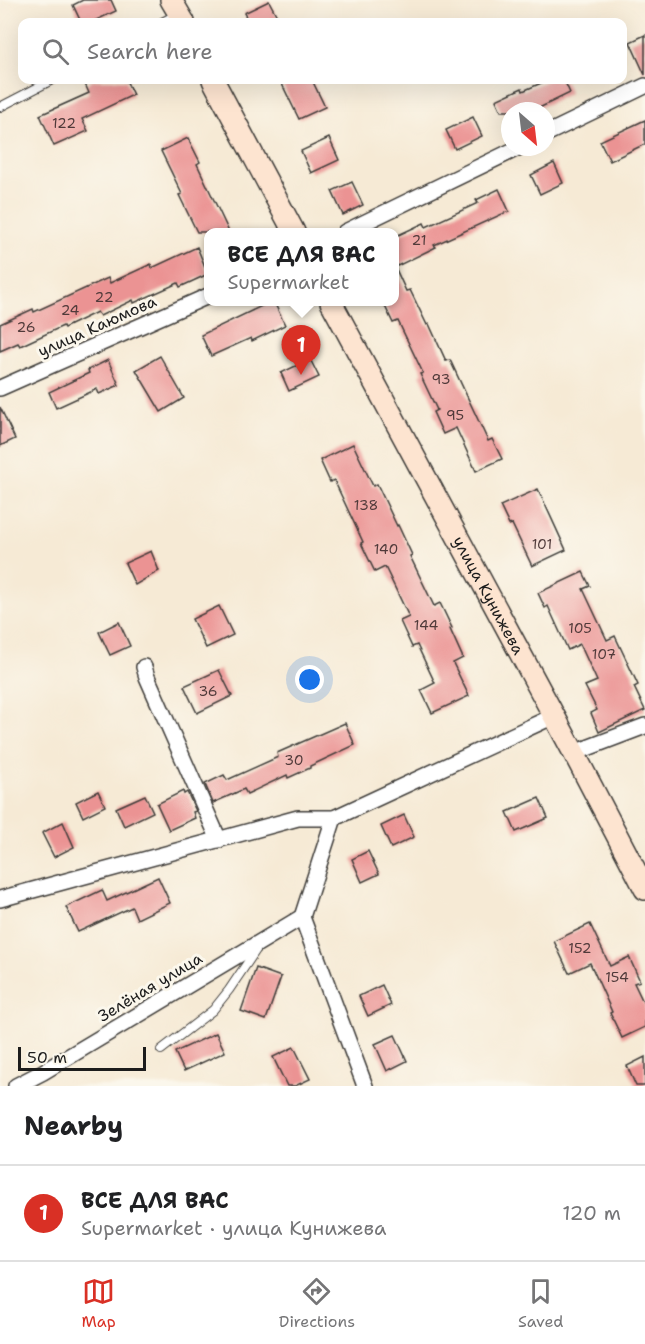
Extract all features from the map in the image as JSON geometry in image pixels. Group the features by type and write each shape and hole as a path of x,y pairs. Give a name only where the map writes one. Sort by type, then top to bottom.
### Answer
{"street":[{"path":"215,84 292,228"},
{"path":"555,130 645,86"},
{"path":"353,228 501,156"},
{"name":"улица Каюмова","path":"0,388 204,298"},
{"name":"улица Кунижева","path":"333,306 645,889"},
{"path":"144,667 219,840"},
{"path":"0,899 298,818 334,818 554,716"},
{"path":"574,753 645,726"},
{"path":"334,818 302,917 364,1086"},
{"name":"Зелёная улица","path":"16,1086 44,1072 302,917"}],"lane":[{"path":"0,106 44,84"},
{"path":"161,1050 213,1010 262,941"}],"building":[{"path":"83,0 111,0 116,11 101,18 79,18 73,5"},
{"path":"269,1 278,18 247,18 244,13"},
{"path":"645,35 645,75 630,42"},
{"path":"85,84 128,84 133,95 82,119 88,131 54,146 40,115 89,93"},
{"path":"282,84 314,84 325,107 299,119"},
{"path":"539,84 566,84 570,93 552,102 501,102 501,111 496,100 522,88 523,91"},
{"path":"473,117 482,136 455,149 446,130"},
{"path":"645,120 645,144 610,161 600,141"},
{"path":"188,138 200,162 197,164 227,228 204,228 204,232 197,232 161,151"},
{"path":"329,138 339,160 311,173 301,151"},
{"path":"554,163 563,183 540,194 531,175"},
{"path":"352,182 363,205 343,215 332,191"},
{"path":"499,189 509,211 434,245 436,247 399,265 399,235 424,223 426,227 478,203 476,200"},
{"path":"197,247 204,264 204,276 180,287 178,283 134,303 133,300 100,316 97,312 20,346 18,343 0,351 0,324 33,309 34,312 108,278 110,283 151,264 152,268"},
{"path":"399,276 406,291 410,290 427,325 429,324 446,361 450,360 488,441 492,439 502,459 476,471 456,428 443,434 433,412 437,410 420,374 423,373 398,321 393,323 385,306 399,306"},
{"path":"262,306 276,306 285,325 252,341 251,338 211,356 201,335"},
{"path":"160,356 184,398 161,412 136,370"},
{"path":"310,359 319,377 289,391 281,373"},
{"path":"108,360 119,385 99,394 97,389 56,408 49,392 89,373 88,370"},
{"path":"0,407 15,439 0,446"},
{"path":"353,444 373,486 377,484 398,525 434,606 440,603 463,658 453,663 469,696 432,713 421,690 435,683 417,645 412,647 400,621 409,617 385,567 375,572 334,480 330,482 320,460"},
{"path":"538,489 566,550 532,566 512,524 509,525 500,506"},
{"path":"151,551 159,571 135,585 125,563"},
{"path":"583,572 590,586 583,589 607,640 615,636 638,685 634,687 645,710 599,732 591,713 597,710 585,686 597,681 580,644 568,650 548,606 545,608 538,593"},
{"path":"219,606 233,635 206,648 192,619"},
{"path":"119,622 130,646 110,655 99,632"},
{"path":"219,670 232,696 197,713 184,686"},
{"path":"345,723 355,745 288,778 287,775 247,794 244,789 213,803 205,784 224,775 227,780 278,757 277,753"},
{"path":"98,791 105,806 83,817 76,802"},
{"path":"183,791 184,794 187,792 196,811 193,812 195,818 169,830 157,804"},
{"path":"145,795 153,812 124,826 116,808"},
{"path":"539,798 548,818 516,832 507,812"},
{"path":"404,815 414,837 391,848 381,826"},
{"path":"63,822 74,847 54,857 42,833"},
{"path":"368,851 379,874 362,882 352,859"},
{"path":"158,877 170,903 137,919 132,907 78,932 66,907 102,890 107,901"},
{"path":"590,924 610,966 629,957 640,981 634,983 645,1006 645,1027 622,1038 590,963 569,973 554,941"},
{"path":"256,968 281,977 266,1020 241,1011"},
{"path":"382,985 391,1005 368,1016 359,996"},
{"path":"216,1033 225,1052 184,1071 175,1052"},
{"path":"395,1035 407,1061 387,1071 375,1044"},
{"path":"294,1047 310,1079 295,1086 287,1086 273,1057"},
{"path":"645,1057 645,1086 636,1086 627,1066"}],"place":[{"name":"ВСЕ ДЛЯ ВАС","path":"301,375"}]}
